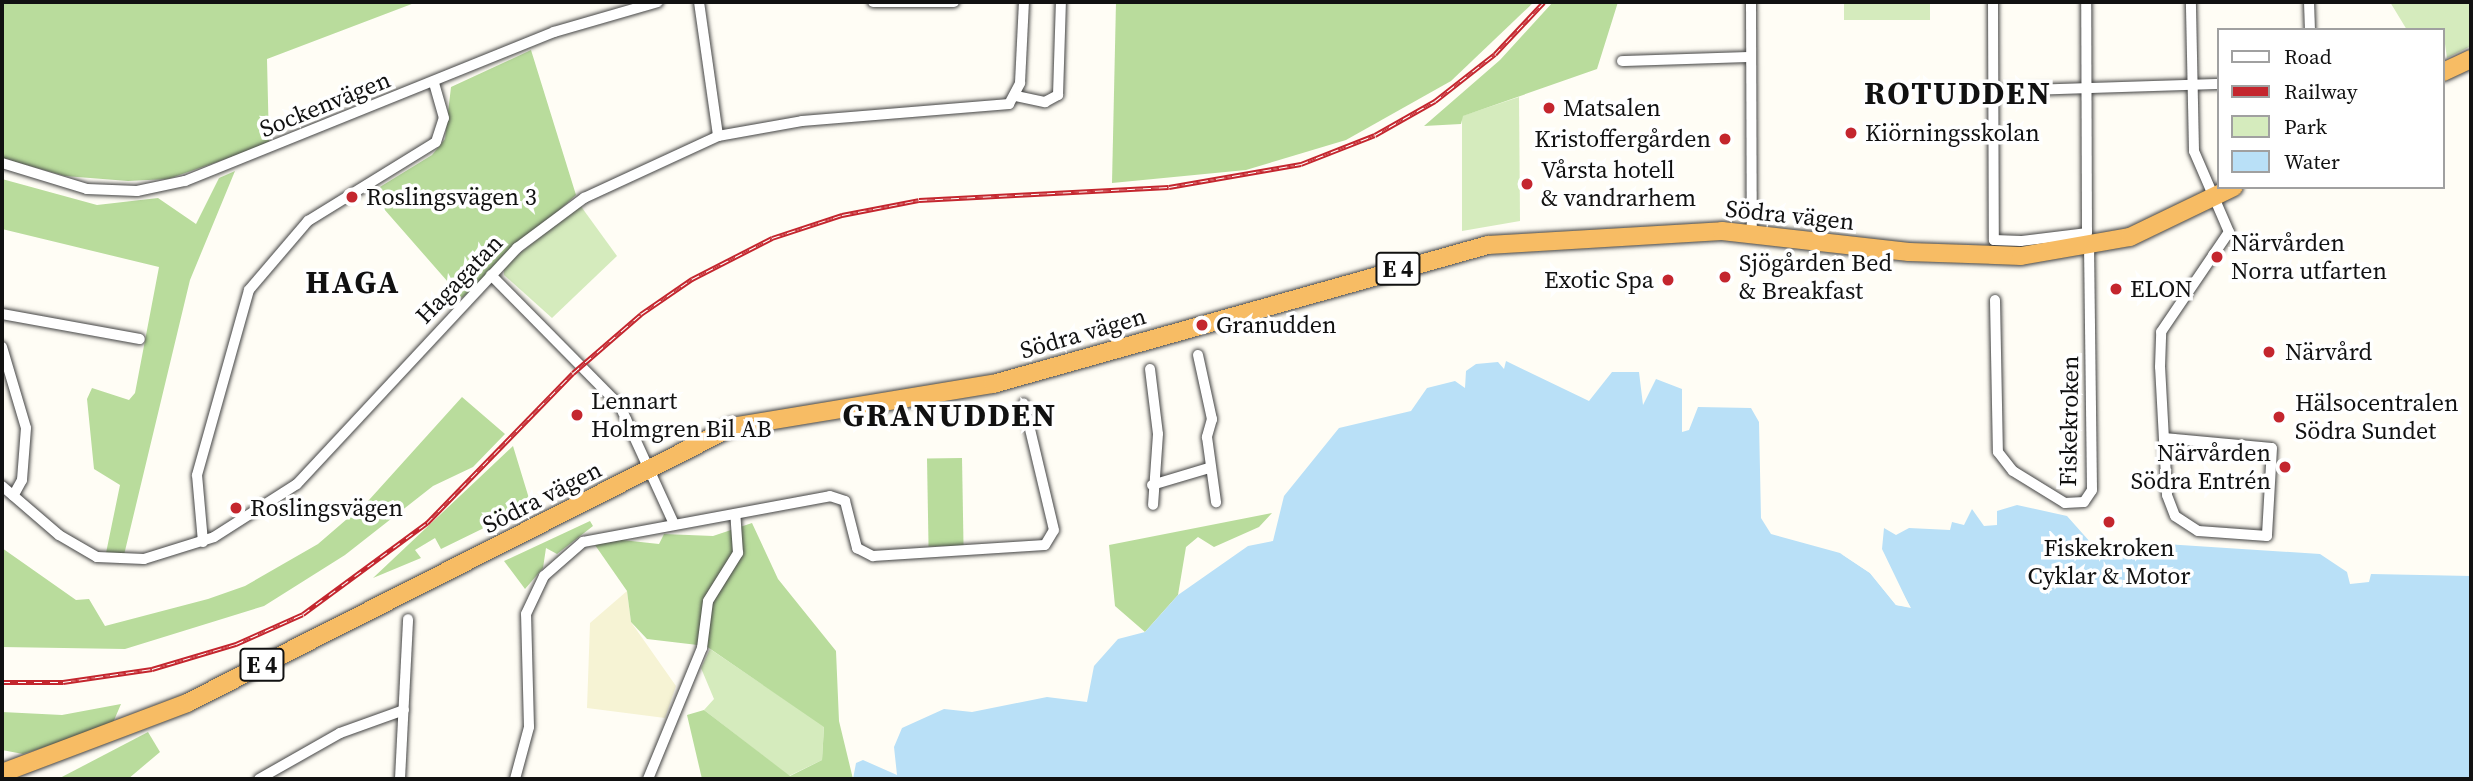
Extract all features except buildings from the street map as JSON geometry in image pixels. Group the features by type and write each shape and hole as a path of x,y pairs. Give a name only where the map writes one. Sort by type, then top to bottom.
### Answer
{"highway":[{"path":"2445,71 2471,59"},
{"name":"Södra vägen","path":"2,773 187,703 732,427 992,384 1488,245 1699,231 1970,257 2088,241 2211,202 2231,189"}],"street":[{"name":"Sockenvägen","path":"2,163 87,190 166,185 434,83 554,32 658,2"},
{"path":"699,2 718,136"},
{"path":"873,2 954,2"},
{"path":"1016,96 1024,2"},
{"name":"Hagagatan","path":"2,486 59,535 97,557 144,559 202,542 244,523 297,485 491,275 592,193 718,136 802,121 1000,108 1016,96 1045,102 1058,94 1061,2"},
{"path":"1751,2 1752,234"},
{"path":"1993,2 1994,240 2088,241 2086,2"},
{"path":"2164,438 2272,448 2267,536 2198,531 2182,524 2167,495 2164,438 2161,332 2229,237 2211,202 2194,151 2191,2"},
{"path":"2309,2 2309,28"},
{"path":"1622,61 1751,57"},
{"path":"202,542 197,475 249,290 308,221 436,142 444,118 434,83"},
{"path":"1994,91 2218,84"},
{"name":"Fiskekroken","path":"1995,300 1998,452 2013,471 2065,503 2079,505 2092,490 2088,241"},
{"path":"491,275 609,392 653,468 674,524"},
{"path":"2,314 140,339"},
{"path":"2,346 26,428 22,480 13,496"},
{"path":"1198,355 1212,419 1209,468 1216,502"},
{"path":"1150,369 1158,434 1153,505"},
{"path":"515,779 529,727 524,632 544,576 583,542 838,497 857,548 873,556 1045,545 1054,530 1024,404"},
{"path":"1153,485 1209,468"},
{"path":"648,779 702,648 708,601 737,553 735,514"},
{"path":"400,779 408,620"},
{"path":"259,779 340,733 404,710"}],"shaded area":[{"path":"627,591 631,622 676,686 665,718 587,708 590,623"}],"green space":[{"path":"2,2 417,2 267,59 269,144 168,179 128,181 65,176 2,158"},
{"path":"1116,2 1534,2 1451,81 1346,140 1246,170 1112,183"},
{"path":"1553,2 1618,2 1597,69 1463,116 1461,124 1424,126 1500,60"},
{"path":"1844,2 1930,2 1930,20 1844,20"},
{"path":"2390,2 2471,2 2471,46 2447,58 2445,28 2406,28"},
{"path":"531,50 576,195 462,298 370,193 432,155 445,139 451,87"},
{"path":"1519,97 1520,221 1462,231 1462,116"},
{"path":"235,171 190,280 124,555 106,553 120,485 94,469 87,399 92,388 129,400 135,393 159,267 2,229 2,179 97,205 158,198 196,224 219,178"},
{"path":"580,205 617,256 552,318 504,275 504,266"},
{"path":"462,397 505,434 473,467 433,486 345,555 264,606 125,649 2,647 2,548 76,600 89,599 105,626 208,599 245,586 318,544 369,500"},
{"path":"513,446 531,505 441,549 435,538 415,550 421,558 373,578"},
{"path":"962,458 964,546 929,547 927,459"},
{"path":"1272,513 1259,527 1214,547 1198,537 1186,547 1178,595 1145,632 1115,606 1109,545"},
{"path":"590,521 593,526 557,554 546,548 543,568 525,589 504,561"},
{"path":"752,523 778,579 836,651 839,721 853,779 702,779 687,715 704,710 790,776 822,760 824,727 706,646 647,639 631,622 627,591 595,545 613,539 659,544 664,534 713,536"},
{"path":"710,649 824,726 822,760 789,776 704,710 714,699 701,668"},
{"path":"121,704 112,725 23,754 2,750 2,712 62,715"},
{"path":"148,732 160,752 128,779 58,779"}],"water":[{"path":"1506,361 1589,401 1612,372 1639,372 1643,405 1656,379 1682,389 1682,432 1689,430 1698,407 1751,408 1759,422 1761,518 1771,534 1840,553 1870,573 1896,605 1910,607 1882,549 1884,528 1896,535 1909,528 1950,530 1952,522 1964,525 1972,509 1984,526 1997,525 1997,511 2017,505 2067,516 2091,543 2121,544 2131,552 2165,544 2320,554 2347,572 2350,584 2369,582 2371,574 2471,576 2471,779 853,779 856,763 863,760 897,775 894,747 902,728 944,709 972,712 1047,697 1087,702 1094,666 1118,639 1145,632 1178,595 1248,546 1273,541 1284,496 1339,428 1411,411 1427,388 1455,381 1465,388 1466,371 1476,364 1498,362 1504,369"}],"pier":[{"path":"1882,549 1911,608 1896,605 1870,573 1840,553 1872,570 1904,603"}],"railway":[{"path":"2,682 63,682 152,669 236,644 303,614 427,523 573,373 641,314 692,279 772,238 842,215 919,200 1169,187 1301,164 1375,135 1435,101 1495,54 1544,2"}],"place":[{"name":"Matsalen","path":"1549,108"},
{"name":"Kiörningsskolan","path":"1851,133"},
{"name":"Kristoffergården","path":"1725,139"},
{"name":"Vårsta hotell & vandrarhem","path":"1527,184"},
{"name":"Roslingsvägen 3","path":"352,197"},
{"name":"Närvården Norra utfarten","path":"2217,257"},
{"name":"Sjögården Bed & Breakfast","path":"1725,277"},
{"name":"Exotic Spa","path":"1668,280"},
{"name":"ELON","path":"2116,289"},
{"name":"Granudden","path":"1202,325"},
{"name":"Närvård","path":"2269,352"},
{"name":"Lennart Holmgren Bil AB","path":"577,415"},
{"name":"Hälsocentralen Södra Sundet","path":"2279,417"},
{"name":"Närvården Södra Entrén","path":"2285,467"},
{"name":"Roslingsvägen","path":"236,508"},
{"name":"Fiskekroken Cyklar & Motor","path":"2109,522"}],"district":[{"name":"ROTUDDEN","path":"1958,93"},
{"name":"HAGA","path":"353,282"},
{"name":"GRANUDDEN","path":"950,415"}]}
